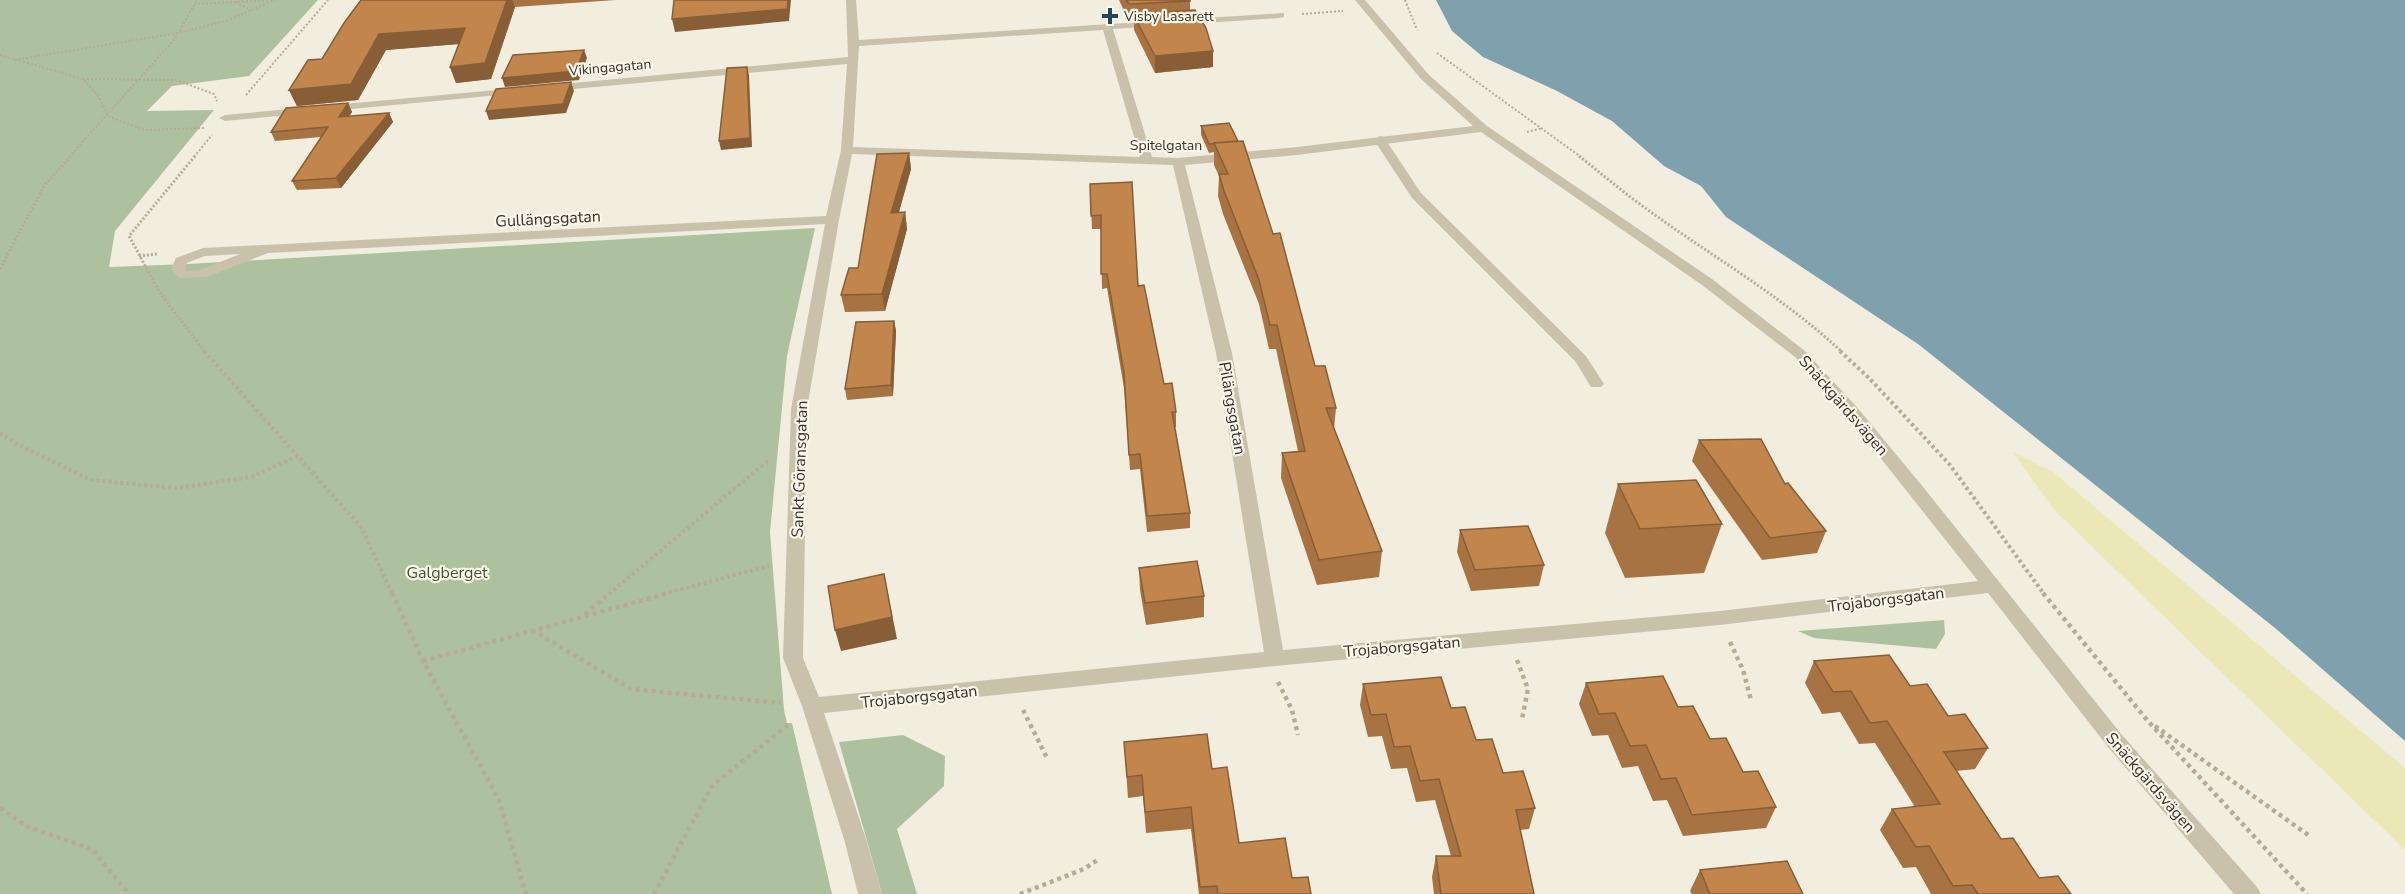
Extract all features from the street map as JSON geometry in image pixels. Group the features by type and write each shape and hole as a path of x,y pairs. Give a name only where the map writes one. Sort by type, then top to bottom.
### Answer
{"street":[{"name":"Sankt Göransgatan","path":"851,0 854,60 848,150 832,220 799,409 793,658 812,706 855,839 870,894"},
{"name":"Snäckgärdsvägen","path":"1364,5 1425,77 1483,128 1707,282 1800,354 1850,410 2115,741 2249,894"},
{"path":"854,43 1280,15"},
{"path":"1107,27 1147,160"},
{"name":"Vikingagatan","path":"225,118 854,60"},
{"name":"Spitelgatan","path":"848,150 1178,162 1483,128"},
{"path":"1380,140 1416,195 1581,359 1596,384"},
{"name":"Pilängsgatan","path":"1178,162 1224,353 1275,658"},
{"name":"Gullängsgatan","path":"265,249 202,274 184,274 178,270 181,261 203,252 832,220"},
{"name":"Trojaborgsgatan","path":"812,706 1275,658 1720,618 1993,586"}],"path":[{"path":"0,269 44,186 108,116 178,33 197,0"},
{"path":"14,60 178,33 226,21 276,0"},
{"path":"195,4 281,0"},
{"path":"328,0 225,118 129,236 160,293 209,357 362,528 423,661 499,800 526,894"},
{"path":"236,2 251,10"},
{"path":"1280,15 1364,5"},
{"path":"0,56 83,79 176,80 214,94 225,118"},
{"path":"83,79 99,97 108,116 144,130 218,127"},
{"path":"0,433 18,445 91,480 177,488 251,477 298,456"},
{"path":"584,615 799,436"},
{"path":"423,661 584,615 796,559"},
{"path":"532,630 631,689 812,706"},
{"path":"1275,658 1279,684 1292,710 1298,735"},
{"path":"1743,670 1751,700"},
{"path":"1017,686 1023,710 1048,760"},
{"path":"1522,719 1528,689"},
{"path":"654,894 712,786 812,706"},
{"path":"2147,720 2311,837"},
{"path":"0,808 28,826 92,849 129,894"},
{"path":"1020,894 1084,869 1099,859"}],"green space":[{"name":"Galgberget","path":"0,0 318,0 249,76 172,86 147,111 214,110 115,231 109,267 815,228 787,356 770,532 784,710 787,723 792,723 832,894 0,894"},
{"path":"1944,620 1945,634 1936,649 1814,638 1798,631"},
{"path":"903,735 945,756 944,786 897,829 917,894 882,894 839,742"}],"sand":[{"path":"2013,452 2053,472 2405,768 2405,850 2054,510"}],"water":[{"path":"1436,0 2405,0 2405,741 2275,628 1918,344 1726,217 1701,186 1664,166 1612,121 1557,91 1483,57 1452,31"}],"building":[{"path":"361,0 507,0 485,63 450,67 465,28 379,34 351,84 289,90 308,60 322,59"},
{"path":"674,0 788,0 787,9 672,19"},
{"path":"1126,0 1190,0 1190,1 1129,4"},
{"path":"1195,10 1206,28 1213,51 1155,56 1133,14"},
{"path":"584,50 576,71 502,78 513,55"},
{"path":"747,67 750,138 719,141 727,68"},
{"path":"571,82 563,104 486,111 496,89"},
{"path":"348,103 339,117 389,113 336,178 292,181 328,127 271,132 286,108"},
{"path":"1229,123 1238,141 1209,144 1201,126"},
{"path":"1243,141 1273,234 1280,233 1315,366 1325,366 1336,408 1326,408 1382,551 1319,560 1282,453 1305,451 1277,325 1270,325 1259,280 1224,191 1219,174 1228,174 1214,143"},
{"path":"909,153 891,213 905,212 882,294 841,295 849,268 858,268 877,154"},
{"path":"1132,182 1138,286 1144,285 1164,384 1172,383 1176,412 1172,412 1190,513 1147,516 1140,454 1129,455 1124,373 1107,274 1101,274 1101,215 1091,216 1090,184"},
{"path":"894,321 891,385 845,389 856,322"},
{"path":"1761,439 1785,484 1788,483 1826,531 1770,538 1699,440"},
{"path":"1696,480 1722,524 1640,529 1618,484"},
{"path":"1528,526 1544,565 1475,570 1460,530"},
{"path":"1197,561 1204,596 1145,603 1139,568"},
{"path":"884,574 892,617 835,630 828,586"},
{"path":"1889,655 1910,686 1927,684 1948,716 1965,714 1988,748 1944,752 2001,839 2013,838 2039,878 2058,876 2071,894 1978,894 1972,885 1953,886 1929,846 1916,847 1892,809 1940,804 1887,721 1870,723 1851,691 1833,692 1814,661"},
{"path":"1663,676 1678,707 1693,706 1710,739 1726,738 1743,772 1758,771 1776,807 1692,815 1676,778 1661,779 1646,745 1630,746 1615,713 1599,714 1586,683"},
{"path":"1441,677 1451,708 1465,707 1476,740 1492,739 1503,773 1523,771 1535,808 1516,810 1534,894 1441,894 1436,856 1461,856 1439,779 1420,781 1410,746 1394,747 1386,714 1371,715 1363,684"},
{"path":"1207,734 1212,769 1227,767 1239,843 1285,838 1292,878 1308,877 1311,894 1218,894 1217,886 1200,887 1191,807 1145,812 1142,775 1127,777 1124,742"},
{"path":"1787,861 1803,894 1710,894 1700,870"}],"place":[{"name":"Visby Lasarett","path":"1110,16"}]}
